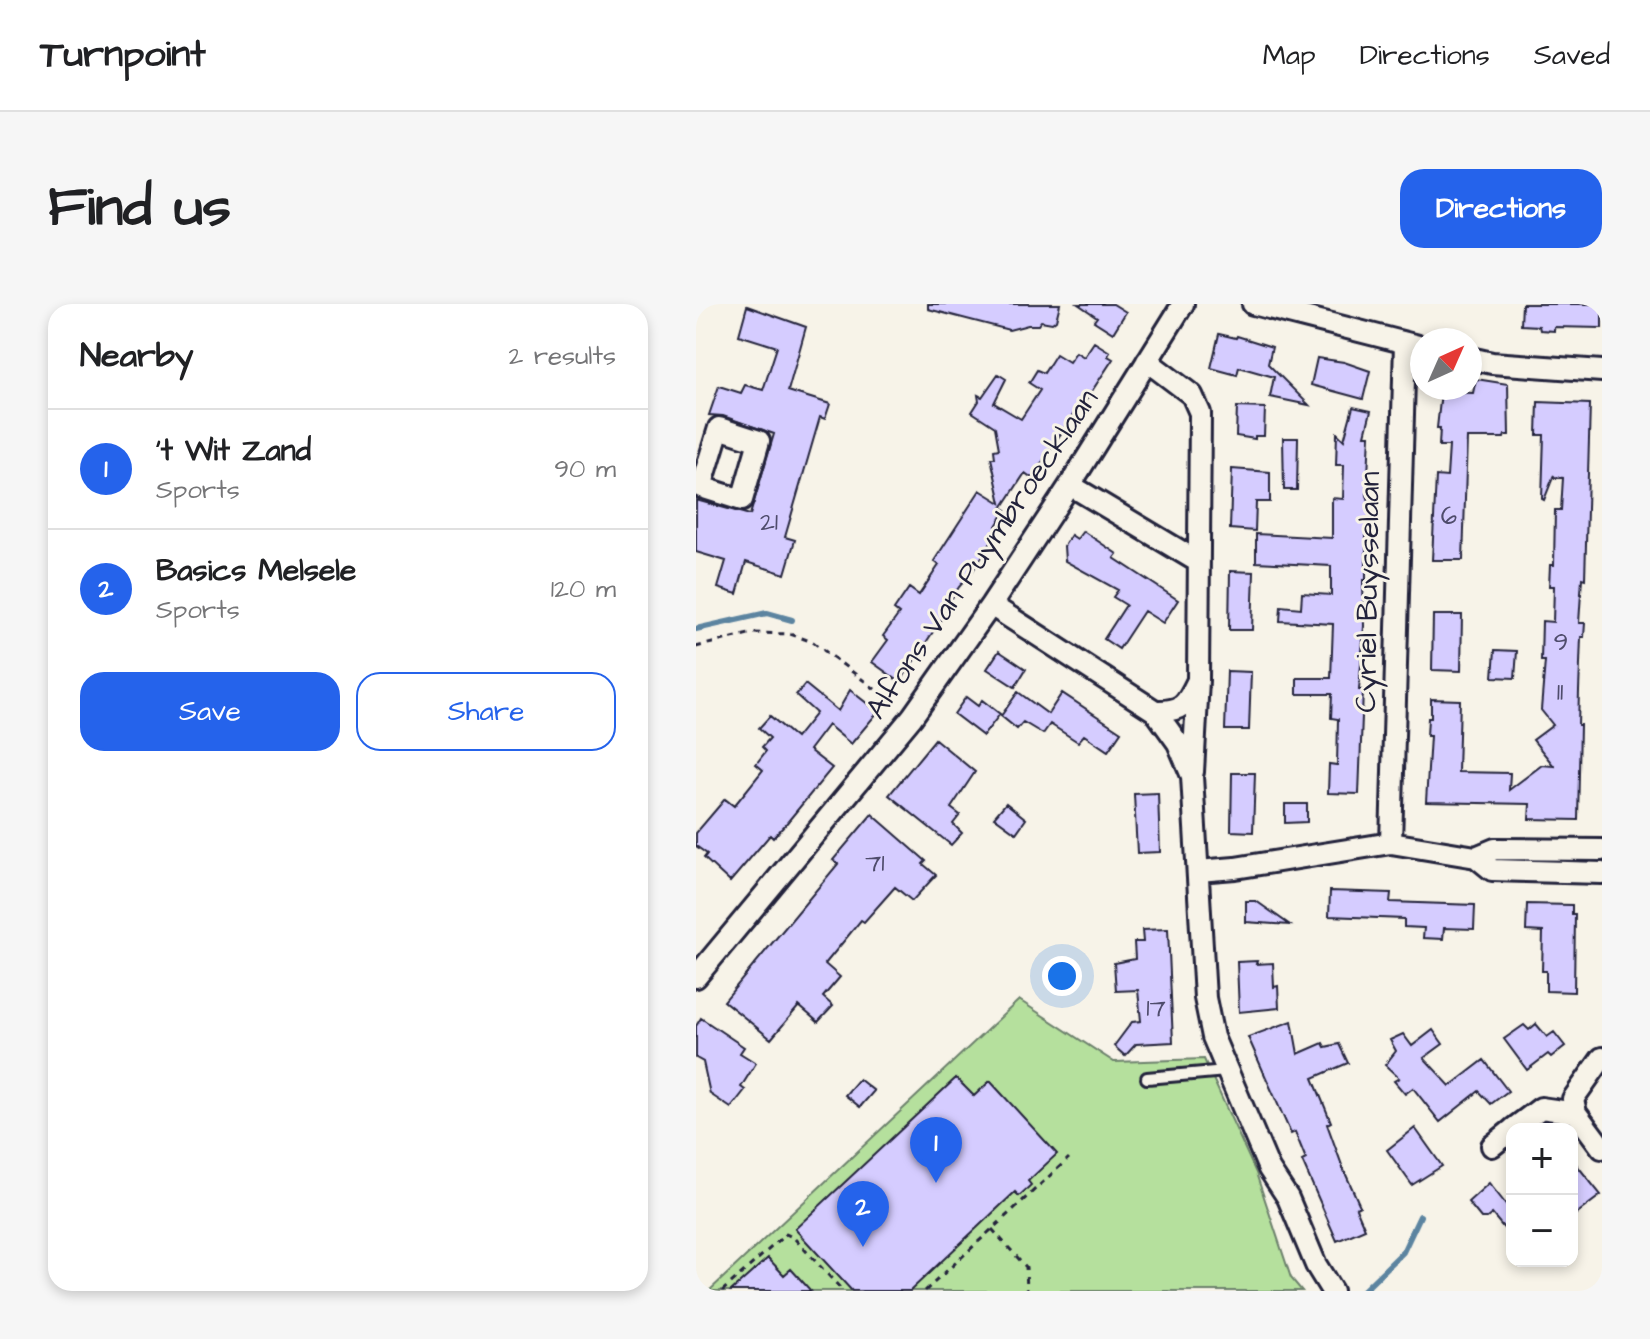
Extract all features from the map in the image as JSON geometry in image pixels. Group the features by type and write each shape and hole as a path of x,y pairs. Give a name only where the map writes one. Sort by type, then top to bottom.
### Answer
{"street":[{"name":"Alfons Van Puymbroecklaan","path":"696,977 912,717 1070,485 1183,304"},
{"path":"1253,304 1410,344"},
{"path":"1147,361 1192,395 1200,413 1198,680 1192,776 1205,998 1213,1037 1226,1071 1269,1169 1288,1198 1316,1265 1332,1291"},
{"path":"1482,361 1602,371"},
{"name":"Cyriel Buysselaan","path":"1391,843 1411,400"},
{"path":"1070,485 1197,561"},
{"path":"991,605 1155,711 1178,743 1192,776"},
{"path":"1155,711 1176,710 1189,698 1198,680"},
{"path":"1198,871 1391,843 1476,857 1492,870 1602,873"},
{"path":"1476,857 1495,849 1602,850"},
{"path":"1602,1058 1573,1099 1576,1113 1602,1148"},
{"path":"1522,1123 1541,1108 1576,1113"},
{"path":"1492,1146 1506,1135"}],"lane":[{"path":"1147,1078 1226,1071"}],"path":[{"path":"696,647 753,633 790,634 813,642 912,717"},
{"path":"925,1291 1069,1158"},
{"path":"992,1229 1026,1267 1027,1291"},
{"path":"722,1291 786,1234 794,1238 843,1291"}],"green space":[{"path":"1019,1000 1114,1062 1204,1059 1256,1173 1291,1278 1302,1291 709,1291"}],"building":[{"path":"928,304 1060,304 1056,320 1052,323 1041,321 1038,325 1009,330 928,309"},
{"path":"1078,304 1113,304 1126,312 1113,333 1094,321 1097,317"},
{"path":"1522,304 1602,304 1602,328 1554,327 1554,331 1521,325"},
{"path":"747,306 806,327 788,391 830,404 825,419 820,417 785,537 795,540 785,574 746,562 737,594 718,588 726,561 696,552 696,500 750,515 774,434 723,416 709,415 719,386 741,393 745,385 763,390 777,347 739,335"},
{"path":"1219,334 1272,347 1268,364 1309,405 1270,397 1274,377 1239,367 1237,375 1211,368"},
{"path":"1094,342 1110,352 1108,356 1113,359 1032,478 1025,473 1002,508 1006,510 996,526 1000,529 959,587 900,682 872,662 888,640 883,636 899,614 894,610 909,588 919,595 939,565 934,561 980,490 1001,503 991,458 995,458 994,450 999,449 995,427 972,412 979,401 978,395 982,397 998,374 1006,379 994,403 1021,419 1040,390 1029,383 1037,370 1044,373 1056,354 1069,362 1076,352 1084,357"},
{"path":"1317,358 1344,362 1370,371 1363,399 1311,385"},
{"path":"1482,380 1508,384 1509,435 1504,438 1467,438 1463,560 1432,560 1436,476 1447,477 1449,446 1439,446 1440,428 1437,428 1440,400 1482,400"},
{"path":"1538,402 1590,404 1585,579 1582,578 1579,623 1585,623 1584,637 1581,637 1579,691 1578,820 1529,819 1530,804 1426,802 1431,699 1460,700 1458,772 1510,773 1509,790 1542,765 1554,766 1533,740 1553,725 1541,710 1545,661 1541,661 1542,621 1553,622 1554,586 1549,586 1550,565 1554,565 1555,510 1561,510 1563,478 1553,477 1542,499 1544,435 1537,435"},
{"path":"1237,407 1265,408 1264,436 1255,436 1255,439 1236,436"},
{"path":"1353,407 1371,411 1365,435 1370,435 1367,495 1373,512 1366,522 1366,580 1363,580 1359,794 1328,793 1329,764 1337,765 1338,719 1331,718 1332,694 1297,694 1297,678 1331,678 1333,624 1280,621 1281,606 1301,608 1302,593 1331,595 1331,566 1256,562 1256,534 1332,538 1332,498 1343,499 1344,465 1336,465 1337,433 1344,440"},
{"path":"1283,438 1298,438 1297,490 1284,490"},
{"path":"1232,469 1270,472 1270,502 1256,502 1255,531 1230,529"},
{"path":"1083,531 1117,554 1114,558 1178,600 1163,623 1144,611 1119,649 1104,639 1126,605 1113,597 1118,590 1065,561 1064,546 1071,535 1077,539"},
{"path":"1230,571 1254,572 1252,630 1229,630"},
{"path":"1433,615 1462,615 1461,671 1432,670"},
{"path":"1495,650 1517,651 1515,678 1493,677"},
{"path":"999,651 1026,669 1015,687 987,669"},
{"path":"1227,671 1251,672 1249,730 1225,730"},
{"path":"805,684 838,711 850,690 878,712 851,744 828,725 809,750 832,768 785,825 773,838 770,835 730,882 704,858 707,854 696,846 696,833 725,799 734,806 763,770 756,764 766,751 762,747 770,738 759,728 770,716 796,738 816,713 796,695"},
{"path":"1018,692 1048,714 1062,693 1121,732 1108,751 1084,735 1078,742 1050,724 1043,734 1023,722 1017,729 1001,716"},
{"path":"966,697 978,706 982,700 1000,714 983,736 954,714"},
{"path":"935,739 975,772 951,808 960,815 953,824 962,833 951,845 889,795"},
{"path":"1232,773 1255,773 1253,832 1231,831"},
{"path":"1158,793 1160,852 1137,853 1134,794"},
{"path":"1006,803 1026,819 1016,833 994,817"},
{"path":"1285,804 1307,804 1307,822 1285,823"},
{"path":"872,814 926,861 923,864 936,875 912,901 895,887 864,922 861,920 825,964 840,977 823,997 833,1006 818,1022 799,1006 771,1039 724,1001 838,864 833,860"},
{"path":"1330,891 1391,893 1390,902 1475,905 1474,929 1444,928 1443,939 1423,938 1424,928 1404,927 1404,919 1329,916"},
{"path":"1246,901 1256,901 1290,925 1246,922"},
{"path":"1527,904 1572,905 1572,914 1575,914 1574,992 1546,991 1546,971 1542,971 1543,932 1526,931"},
{"path":"1168,929 1173,1042 1136,1044 1125,1056 1114,1046 1132,1022 1141,1021 1138,990 1116,991 1114,963 1135,959 1134,942 1143,942 1142,930"},
{"path":"1257,961 1256,964 1273,963 1279,1008 1239,1012 1237,962"},
{"path":"701,1018 744,1047 740,1053 756,1063 741,1087 745,1090 731,1108 710,1094 703,1062 696,1058 696,1026"},
{"path":"1292,1021 1298,1054 1323,1043 1325,1047 1339,1044 1348,1063 1313,1078 1331,1122 1327,1124 1343,1168 1360,1206 1356,1208 1365,1229 1337,1241 1302,1161 1306,1159 1295,1132 1291,1134 1248,1037"},
{"path":"1536,1024 1547,1037 1554,1032 1565,1046 1527,1070 1504,1039 1524,1025 1529,1030"},
{"path":"1433,1030 1443,1044 1424,1058 1450,1086 1484,1060 1508,1091 1491,1104 1479,1091 1440,1122 1413,1088 1405,1094 1394,1081 1399,1078 1385,1065 1396,1051 1390,1040 1403,1034 1412,1046"},
{"path":"956,1078 974,1096 990,1081 1057,1154 1028,1181 1031,1185 1019,1196 1015,1192 910,1291 852,1291 795,1229"},
{"path":"859,1079 874,1091 860,1107 845,1095"},
{"path":"1415,1128 1442,1166 1412,1185 1387,1150"},
{"path":"1578,1166 1601,1195 1578,1212"},
{"path":"1489,1183 1506,1204 1506,1231 1492,1214 1481,1218 1468,1202"},
{"path":"768,1258 784,1275 791,1269 811,1291 731,1291"}],"waterway":[{"path":"696,629 767,613 792,620"},
{"path":"1363,1291 1403,1252 1420,1216"}],"place":[{"name":"'t Wit Zand","path":"936,1183"},
{"name":"Basics Melsele","path":"863,1247"}]}
